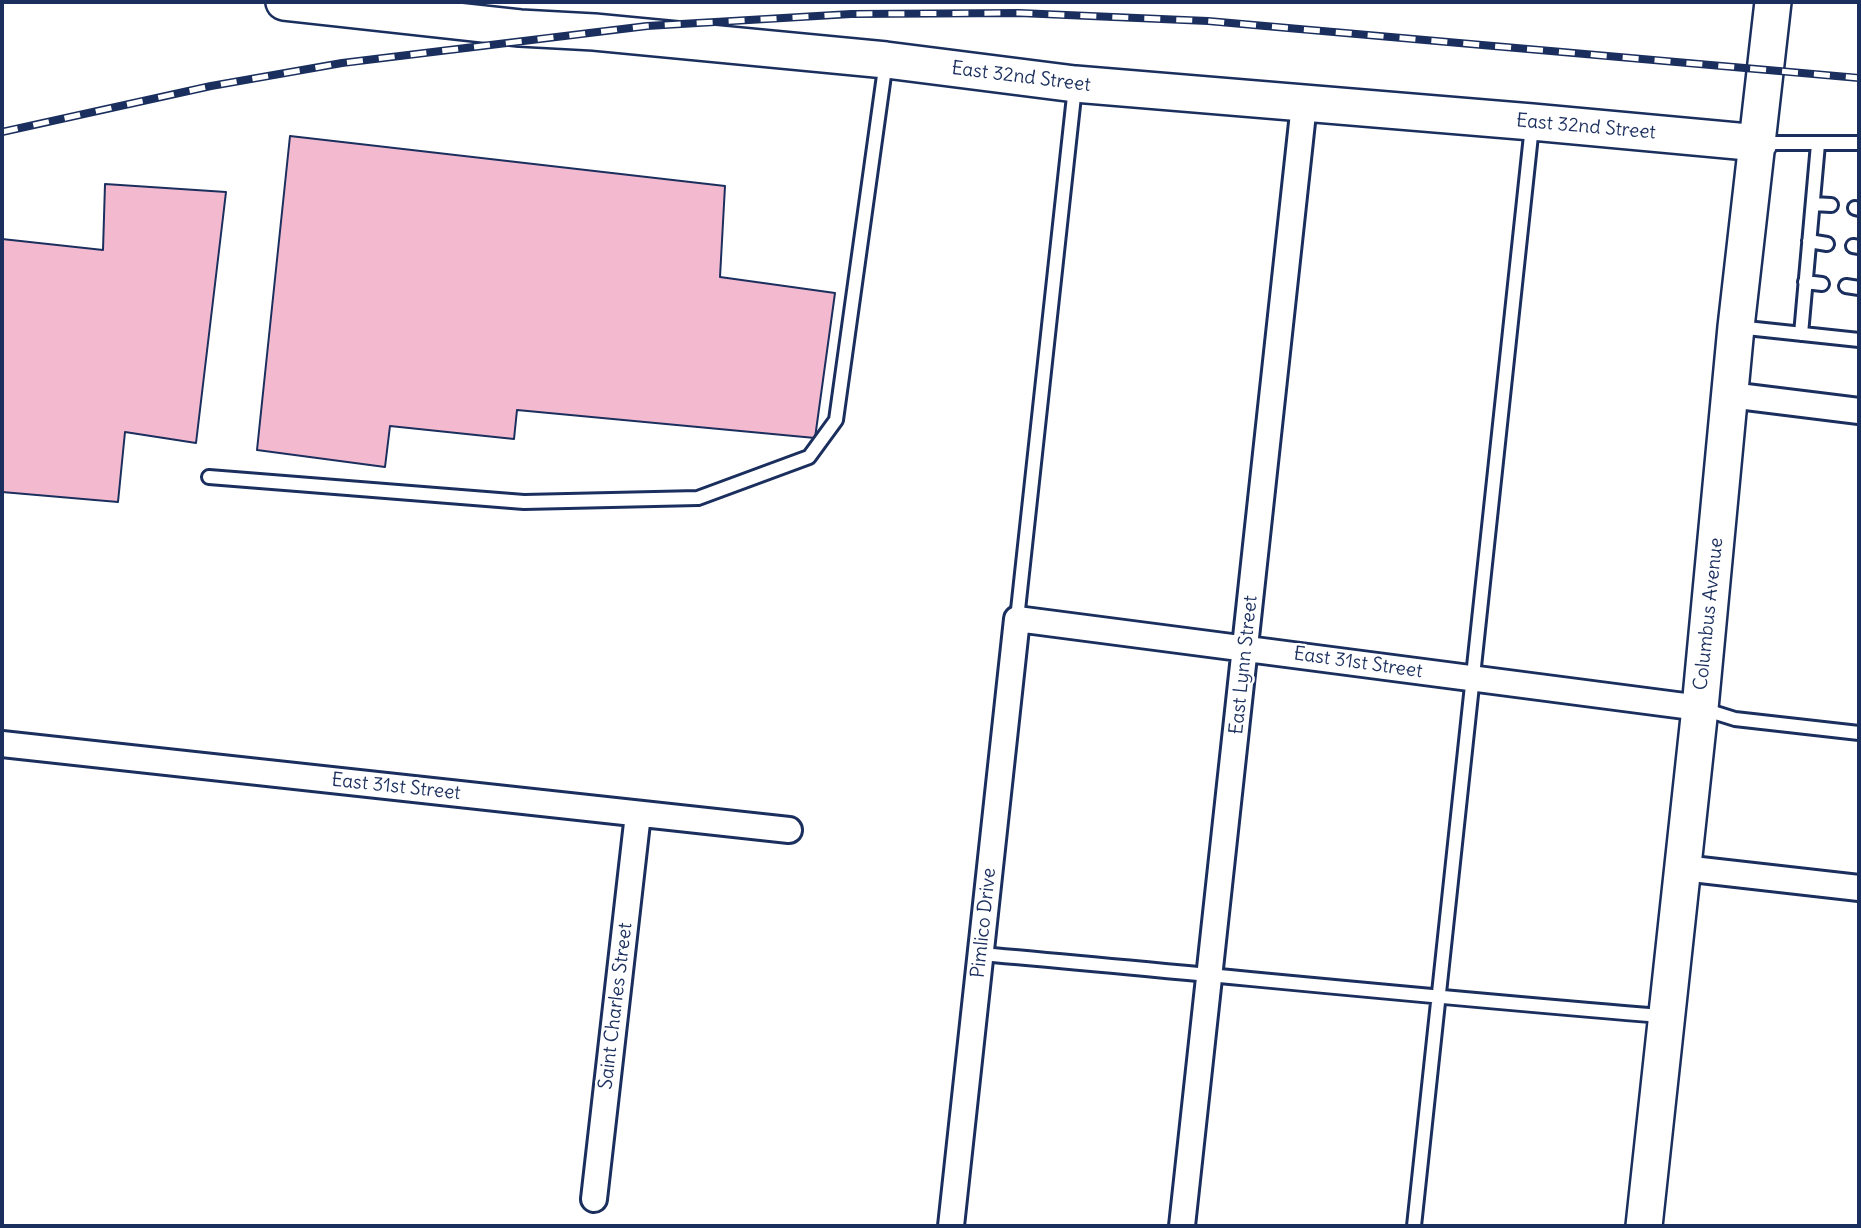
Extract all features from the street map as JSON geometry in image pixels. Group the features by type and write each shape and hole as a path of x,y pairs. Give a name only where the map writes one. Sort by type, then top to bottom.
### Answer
{"street":[{"name":"East 32nd Street","path":"284,2 886,61 1075,84 1759,143"},
{"name":"Columbus Avenue","path":"1644,1226 1700,708 1736,327 1773,2"},
{"name":"East Lynn Street","path":"1182,1226 1304,104"},
{"path":"1730,395 1859,411"},
{"name":"East 31st Street","path":"1017,619 1700,708"},
{"name":"Pimlico Drive","path":"951,1226 1017,619"},
{"name":"East 31st Street","path":"2,744 789,830"},
{"name":"Saint Charles Street","path":"594,1199 638,814"},
{"path":"1683,868 1859,888"}],"lane":[{"path":"209,477 524,502 698,498 809,457 836,420 886,61"},
{"path":"1017,619 1075,84"},
{"path":"1413,1226 1532,122"},
{"path":"1759,143 1859,143"},
{"path":"1801,334 1818,144"},
{"path":"1812,204 1831,205"},
{"path":"1809,241 1827,244"},
{"path":"1805,282 1822,284"},
{"path":"1736,327 1859,340"},
{"path":"1700,708 1735,719 1859,733"},
{"path":"981,954 1211,974 1438,998 1667,1016"}],"building":[{"path":"290,136 725,186 720,277 835,293 815,438 517,410 514,439 390,426 385,467 257,450"},
{"path":"105,184 226,192 196,443 125,432 118,502 2,492 2,239 103,250"}],"railway":[{"path":"2,132 211,86 342,63 647,26 851,14 1019,13 1208,21 1859,78"}]}
